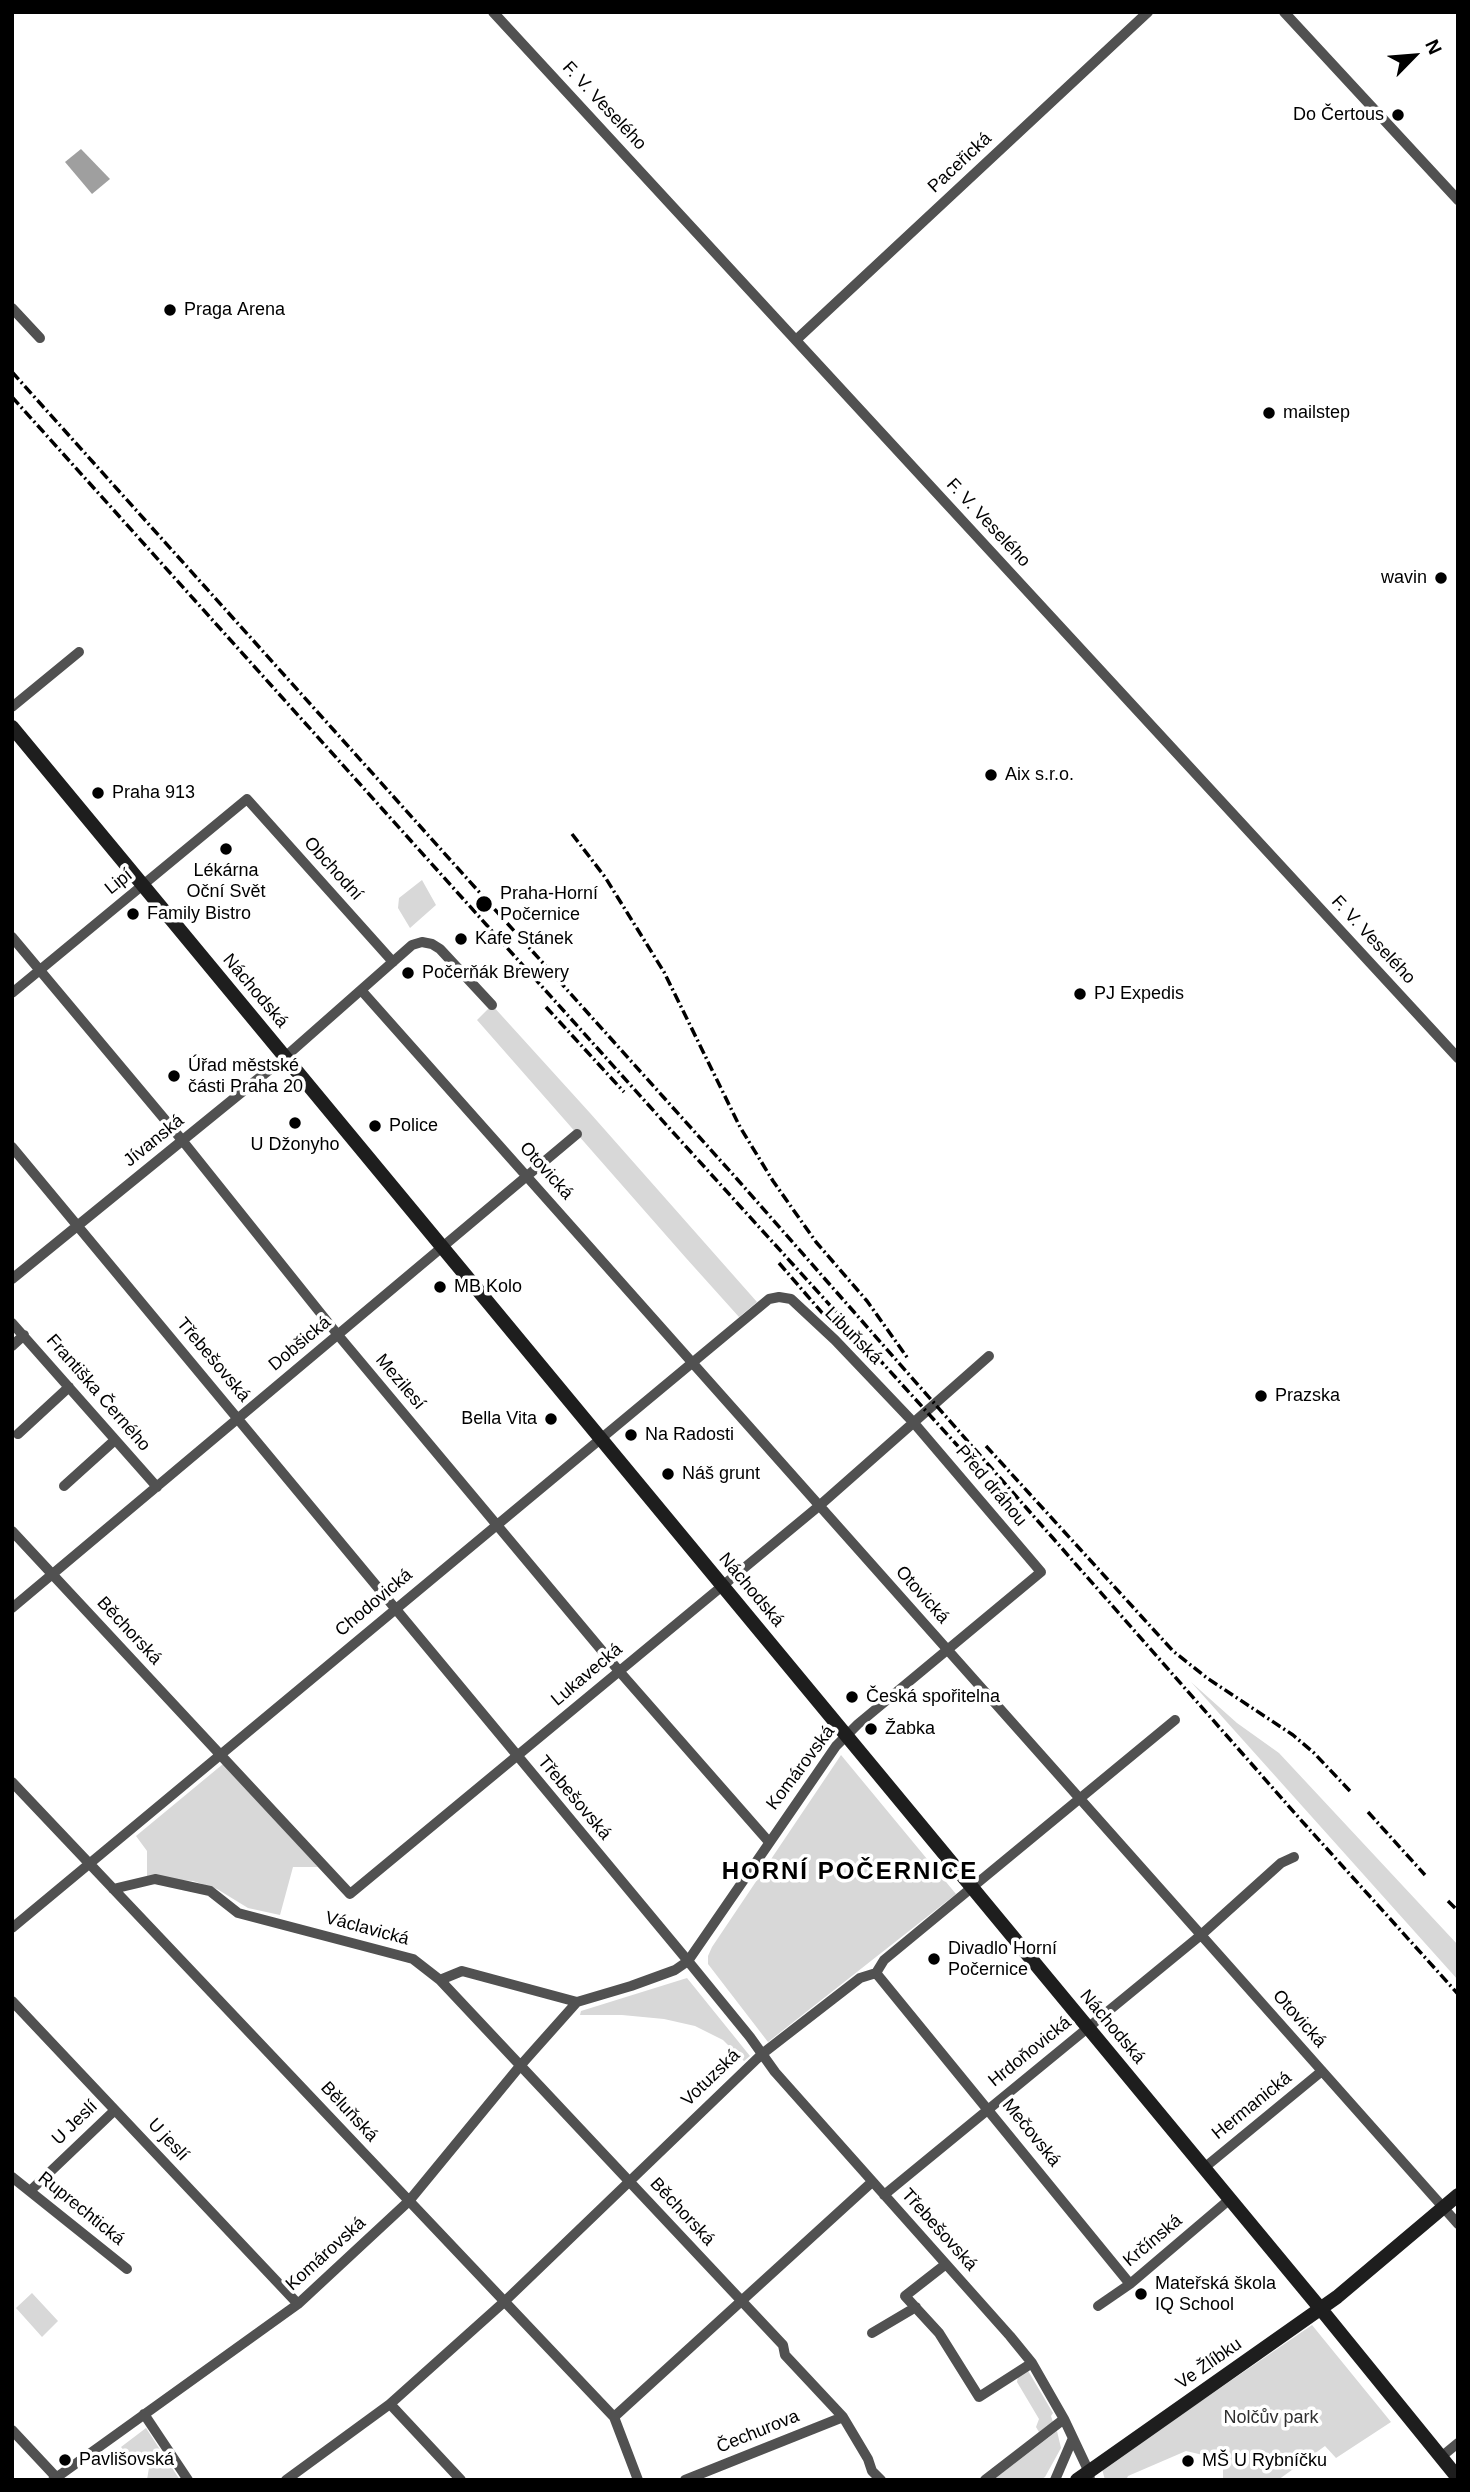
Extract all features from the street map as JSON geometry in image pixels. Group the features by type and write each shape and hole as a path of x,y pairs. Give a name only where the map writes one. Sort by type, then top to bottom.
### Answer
{"main road":[{"name":"Náchodská","path":"12,727 1458,2478"},
{"name":"Ve Žlíbku","path":"1086,2477 1320,2308 1458,2195"}],"street":[{"name":"F. V. Veselého","path":"493,12 1458,1058"},
{"name":"Paceřická","path":"796,340 1148,12"},
{"path":"1284,12 1458,200"},
{"path":"12,308 40,338"},
{"path":"12,707 79,652"},
{"name":"Lipí","path":"12,993 247,799"},
{"name":"Obchodní","path":"247,799 393,962"},
{"name":"Mezilesí","path":"12,937 496,1524 619,1671 769,1842"},
{"name":"Jívanská","path":"12,1279 285,1057 412,945 422,942 440,949 492,1005"},
{"name":"Otovická","path":"361,989 1458,2224"},
{"name":"Dobšická","path":"12,1608 577,1134"},
{"name":"Třebešovská","path":"12,1147 688,1961 775,2072 1032,2363 1064,2419 1086,2477"},
{"name":"Libuňská","path":"759,1307 769,1299 791,1299 835,1340 914,1423"},
{"name":"Chodovická","path":"12,1928 759,1307"},
{"name":"Františka Černého","path":"12,1322 157,1487"},
{"path":"12,1346 24,1335"},
{"name":"Lukavecká","path":"220,1755 350,1895 820,1506 989,1356"},
{"path":"18,1434 69,1387"},
{"name":"Před dráhou","path":"914,1423 1041,1572"},
{"path":"64,1486 116,1440"},
{"name":"Běchorská","path":"12,1531 220,1755"},
{"name":"Komárovská","path":"688,1961 836,1746 947,1649 1041,1572"},
{"name":"Votuzská","path":"286,2480 390,2404 505,2302 762,2054 860,1978 876,1973 884,1960 1175,1720"},
{"name":"Běluňská","path":"12,1782 614,2417 638,2480"},
{"name":"Hrdoňovická","path":"884,2195 1201,1935 1281,1863 1294,1857"},
{"name":"Václavická","path":"113,1889 155,1879 210,1892 238,1913 413,1959 440,1980"},
{"path":"440,1980 462,1971 577,2002 675,1970 688,1961"},
{"name":"Mečovská","path":"876,1973 1130,2284"},
{"name":"Běchorská","path":"440,1980 783,2345 785,2355 843,2417 868,2459 872,2472 881,2480"},
{"name":"U jeslí","path":"12,2001 298,2304"},
{"name":"Komárovská","path":"55,2478 298,2304 409,2201 520,2066 577,2002"},
{"name":"Hermanická","path":"1204,2168 1322,2071"},
{"name":"U Jeslí","path":"30,2191 115,2110"},
{"name":"Ruprechtická","path":"12,2177 127,2269"},
{"path":"614,2417 872,2182"},
{"name":"Krčínská","path":"1098,2306 1130,2284 1230,2199"},
{"path":"946,2264 905,2296 939,2333 979,2397 1032,2363"},
{"path":"872,2333 916,2307"},
{"path":"390,2404 461,2480"},
{"path":"144,2414 188,2480"},
{"name":"Čechurova","path":"685,2480 843,2417"},
{"path":"985,2480 1064,2419"},
{"path":"12,2430 55,2478"},
{"path":"1055,2480 1073,2438"},
{"path":"1441,2457 1458,2443"}],"green space":[{"path":"422,880 436,905 410,928 398,908 399,898"},
{"path":"492,1005 757,1302 739,1317 686,1258 477,1020"},
{"path":"1191,1682 1237,1723 1279,1753 1458,1945 1458,1980"},
{"path":"841,1755 956,1894 768,2042 708,1964 708,1956"},
{"path":"223,1764 318,1867 293,1867 280,1915 248,1908 217,1889 193,1881 147,1878 147,1851 136,1836"},
{"path":"687,1978 750,2056 744,2061 723,2040 695,2026 664,2019 580,2015 581,2011"},
{"path":"32,2293 58,2321 42,2337 16,2308"},
{"name":"Nolčův park","path":"1312,2325 1391,2422 1336,2458 1325,2446 1278,2480 1223,2480 1223,2467 1203,2455 1186,2451 1128,2476 1126,2480 1105,2480 1102,2469"},
{"path":"1027,2369 1053,2413 1053,2422 1039,2432 1036,2427 1039,2419 1017,2382 1018,2376"},
{"path":"146,2428 180,2480 147,2480 151,2455 126,2453 121,2447"},
{"path":"1057,2431 1061,2448 1045,2477 1040,2480 993,2480"}],"shaded area":[{"path":"81,149 110,179 92,194 65,162"}],"railway":[{"path":"12,372 737,1179 1300,1819 1458,1994"},
{"path":"12,397 966,1455"},
{"path":"572,834 605,877 664,972 740,1127 773,1181 816,1242 867,1301 909,1360"},
{"path":"546,1007 624,1092"},
{"path":"779,1263 824,1315 844,1332"},
{"path":"986,1446 1173,1651 1207,1678 1293,1735 1350,1791"},
{"path":"1368,1812 1425,1875"},
{"path":"1448,1901 1458,1911"}],"place":[{"name":"Do Čertous","path":"1398,115"},
{"name":"Praga Arena","path":"170,310"},
{"name":"mailstep","path":"1269,413"},
{"name":"wavin","path":"1441,578"},
{"name":"Aix s.r.o.","path":"991,775"},
{"name":"Praha 913","path":"98,793"},
{"name":"Lékárna Oční Svět","path":"226,849"},
{"name":"Praha-Horní Počernice","path":"484,904"},
{"name":"Family Bistro","path":"133,914"},
{"name":"Kafe Stánek","path":"461,939"},
{"name":"Počerňák Brewery","path":"408,973"},
{"name":"PJ Expedis","path":"1080,994"},
{"name":"Úřad městské části Praha 20","path":"174,1076"},
{"name":"U Džonyho","path":"295,1123"},
{"name":"Police","path":"375,1126"},
{"name":"MB Kolo","path":"440,1287"},
{"name":"Prazska","path":"1261,1396"},
{"name":"Bella Vita","path":"551,1419"},
{"name":"Na Radosti","path":"631,1435"},
{"name":"Náš grunt","path":"668,1474"},
{"name":"Česká spořitelna","path":"852,1697"},
{"name":"Žabka","path":"871,1729"},
{"name":"Divadlo Horní Počernice","path":"934,1959"},
{"name":"Mateřská škola IQ School","path":"1141,2294"},
{"name":"Pavlišovská","path":"65,2460"},
{"name":"MŠ U Rybníčku","path":"1188,2461"}],"district":[{"name":"HORNÍ POČERNICE","path":"850,1872"}]}
